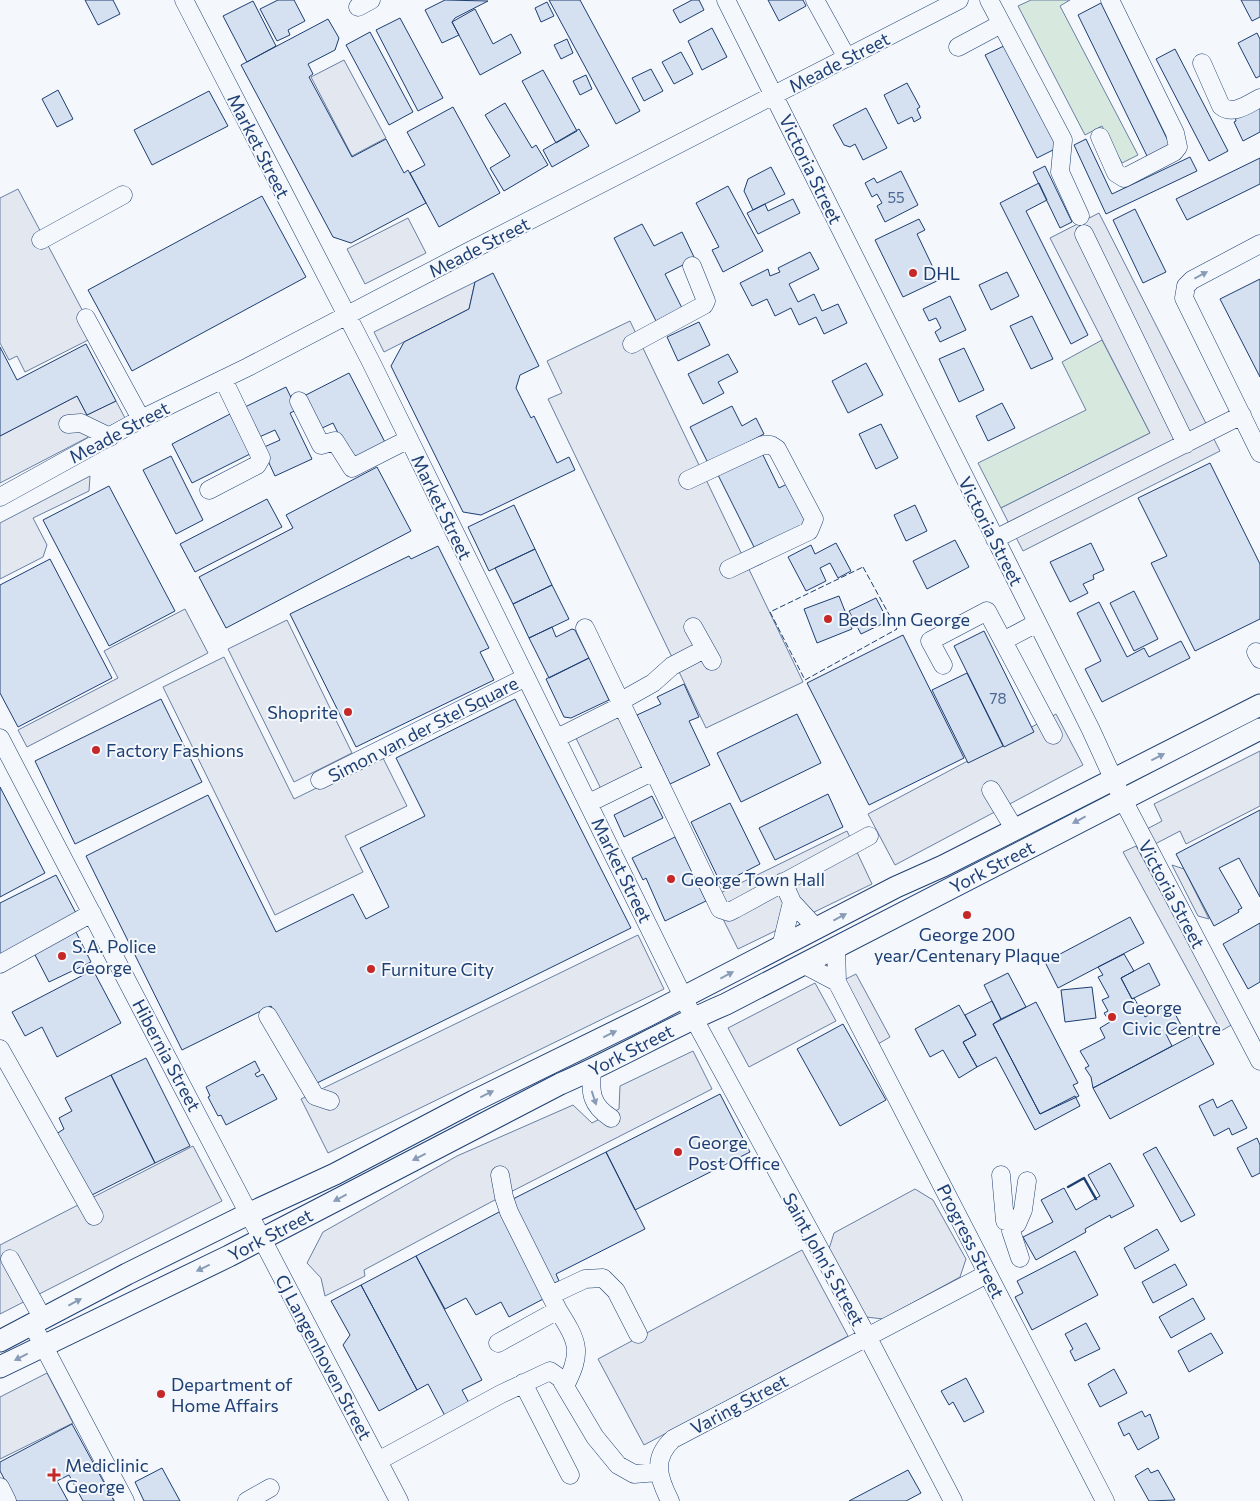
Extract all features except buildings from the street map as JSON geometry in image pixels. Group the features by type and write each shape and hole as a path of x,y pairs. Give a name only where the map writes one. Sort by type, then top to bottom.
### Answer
{"main road":[{"name":"York Street","path":"0,1367 262,1239 560,1084 592,1070 693,1018 726,1004 922,905 1260,705"},
{"name":"York Street","path":"0,1342 37,1321 248,1214 335,1174 474,1101 684,997 896,887 1015,830 1260,729"}],"street":[{"name":"Market Street","path":"184,0 409,439 693,1018"},
{"name":"Victoria Street","path":"726,0 1118,789 1260,1061"},
{"path":"815,0 847,58"},
{"name":"Meade Street","path":"0,497 141,418 223,379 960,0"},
{"path":"989,0 1063,140 1060,172 1080,216"},
{"path":"1100,137 1116,172 1124,178 1174,152 1178,148 1175,133 1110,0"},
{"path":"958,47 1001,24"},
{"path":"1202,63 1221,106 1226,111 1233,111 1260,98"},
{"path":"41,240 123,195"},
{"path":"1084,234 1186,444"},
{"path":"1260,244 1192,280 1184,292 1184,298 1191,313 1260,452"},
{"path":"632,344 706,301 692,266"},
{"path":"86,318 141,418"},
{"path":"209,490 257,464 261,458 223,379"},
{"path":"299,401 321,445 335,441 352,468 409,439"},
{"path":"995,539 1242,416"},
{"path":"68,424 78,422 110,437"},
{"path":"688,480 763,445 771,445 777,449 814,519 813,526 809,532 730,569"},
{"path":"943,665 930,641 987,611 1054,735"},
{"path":"1003,641 1037,623"},
{"path":"694,627 712,661"},
{"path":"585,628 720,908 729,912 868,836"},
{"path":"557,738 622,703 653,683 672,666 694,654"},
{"name":"Simon van der Stel Square","path":"320,780 526,677"},
{"name":"Hibernia Street","path":"0,738 248,1214"},
{"path":"589,803 654,771"},
{"path":"991,790 1015,830"},
{"path":"783,882 792,902 817,929"},
{"path":"781,947 792,902"},
{"path":"0,964 92,913"},
{"name":"Progress Street","path":"836,947 837,982 1105,1501"},
{"path":"803,964 837,982"},
{"path":"268,1016 310,1088 319,1099 330,1101"},
{"name":"Saint John's Street","path":"693,1018 867,1336 953,1501"},
{"path":"2,1055 94,1216"},
{"path":"592,1070 593,1098 600,1111 611,1118"},
{"path":"500,1175 506,1204 576,1341 578,1352 573,1371 565,1386"},
{"path":"1001,1175 1020,1258"},
{"path":"1011,1225 1023,1210 1027,1181"},
{"name":"CJ Langenhoven Street","path":"248,1214 399,1501"},
{"path":"10,1259 37,1321 42,1346 125,1501"},
{"name":"Varing Street","path":"658,1472 658,1461 667,1444 672,1439 988,1274"},
{"path":"498,1343 585,1279 603,1278 616,1291 638,1334"},
{"path":"378,1461 522,1383 550,1371 555,1372 595,1437 618,1465 634,1474 658,1472 670,1501"},
{"path":"522,1383 570,1475"},
{"path":"0,1487 7,1501"},
{"path":"247,1501 270,1488"}],"shaded area":[{"path":"1031,0 1070,0 1060,6 1138,155 1122,163 1102,126 1085,135 1018,6"},
{"path":"344,60 386,138 352,156 311,77"},
{"path":"18,189 96,336 25,372 17,356 9,360 0,343 0,198"},
{"path":"1099,213 1220,451 1023,551 1001,508 1150,433 1050,238"},
{"path":"408,218 426,253 365,284 347,249"},
{"path":"475,282 469,309 384,352 374,332"},
{"path":"630,321 803,682 706,728 548,399 562,393 547,361"},
{"path":"1102,340 1150,433 1001,508 978,463 1086,410 1062,362"},
{"path":"77,396 87,415 116,401 125,418 0,483 0,436"},
{"path":"90,476 89,491 33,518 47,545 43,557 0,579 0,523"},
{"path":"185,609 208,653 27,747 18,730 118,678 104,651"},
{"path":"287,620 352,753 294,782 228,649"},
{"path":"224,657 294,799 382,756 407,806 345,836 363,872 275,915 163,687"},
{"path":"619,700 657,776 607,801 569,724"},
{"path":"1056,714 1083,765 895,865 868,814"},
{"path":"1260,751 1260,806 1186,844 1180,831 1155,844 1147,829 1162,821 1154,804"},
{"path":"847,831 872,884 738,949 712,897"},
{"path":"1136,846 1233,1024 1221,1031 1123,852"},
{"path":"1172,865 1184,869 1209,919 1198,916"},
{"path":"638,935 664,989 328,1153 301,1099"},
{"path":"856,974 890,1037 878,1044 844,980"},
{"path":"815,983 836,1021 749,1067 728,1028"},
{"path":"693,1051 712,1089 491,1202 364,1270 365,1276 325,1296 321,1278 307,1263 323,1232 457,1156 573,1105 592,1123 619,1109 620,1086"},
{"path":"193,1146 222,1201 0,1314 0,1245"},
{"path":"915,1189 933,1200 966,1259 960,1277 883,1319 866,1317 829,1249 834,1233"},
{"path":"802,1250 848,1336 644,1445 598,1359"},
{"path":"47,1373 73,1423 0,1459 0,1397"}],"fence":[{"path":"863,567 897,629 805,680 770,612 863,567"}],"wall":[{"path":"1068,1187 1084,1178 1096,1199"}],"place":[{"name":"DHL","path":"913,273"},
{"name":"Beds Inn George","path":"828,619"},
{"name":"Shoprite","path":"348,712"},
{"name":"Factory Fashions","path":"96,750"},
{"name":"George Town Hall","path":"671,879"},
{"name":"George 200 year/Centenary Plaque","path":"967,915"},
{"name":"S.A. Police George","path":"62,956"},
{"name":"Furniture City","path":"371,969"},
{"name":"George Civic Centre","path":"1112,1017"},
{"name":"George Post Office","path":"678,1152"},
{"name":"Department of Home Affairs","path":"161,1394"},
{"name":"Mediclinic George","path":"54,1475"}]}
